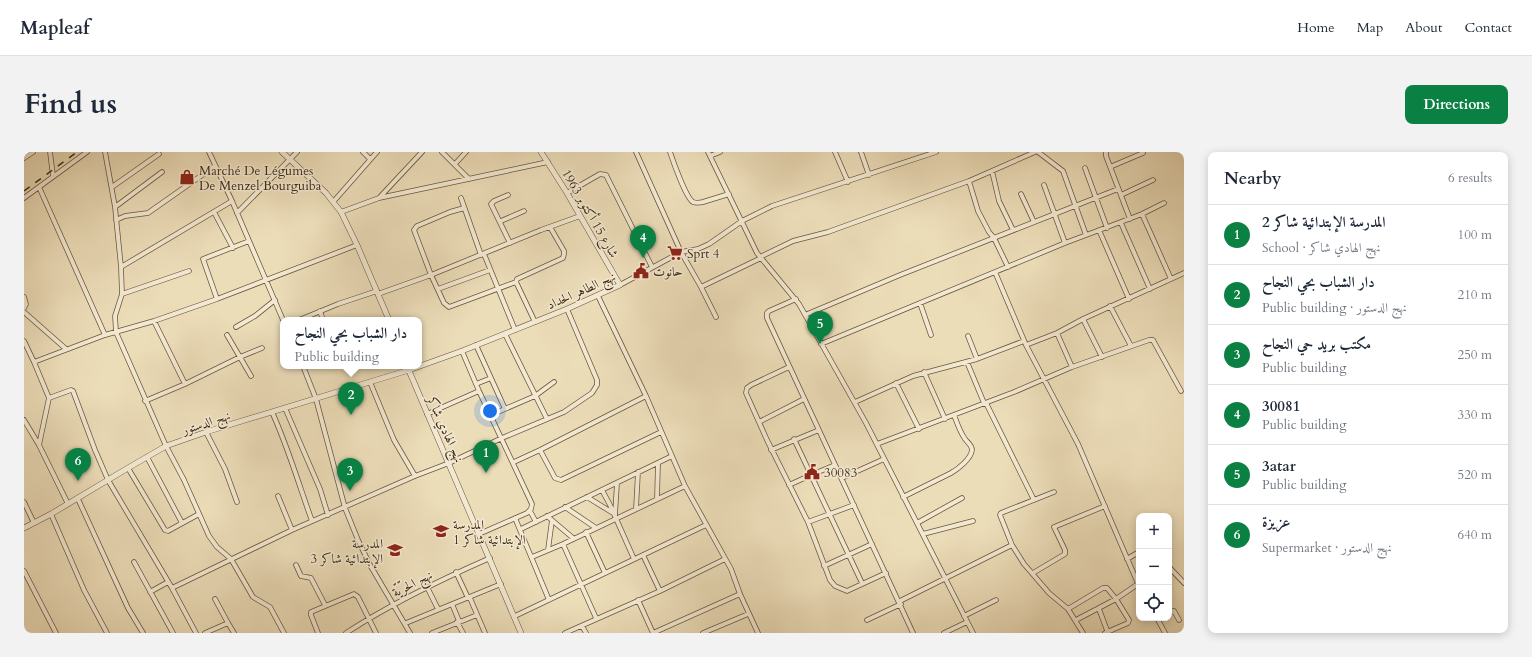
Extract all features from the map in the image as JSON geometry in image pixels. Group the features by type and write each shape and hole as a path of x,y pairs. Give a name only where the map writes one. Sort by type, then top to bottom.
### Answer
{"street":[{"path":"24,158 33,152"},
{"path":"50,152 53,176"},
{"path":"24,198 87,152"},
{"path":"105,152 115,206 121,267 122,294 114,321 116,332 166,446 184,480 213,543 231,559 251,595 270,607 284,633"},
{"path":"215,152 210,154 282,317"},
{"path":"282,152 334,201 357,244 388,317"},
{"path":"237,213 297,152"},
{"path":"363,152 370,159"},
{"path":"334,201 377,152"},
{"path":"379,198 422,152"},
{"path":"442,152 469,179"},
{"path":"455,164 466,152"},
{"name":"شارع 15 أكتوبر 1963","path":"541,152 567,193 620,285"},
{"path":"636,152 681,252 716,317"},
{"path":"670,152 688,195 693,202 703,202 729,194"},
{"path":"720,152 709,154 760,258 796,299 855,402 973,633"},
{"path":"835,152 848,182"},
{"path":"860,152 869,175"},
{"name":"نهج الطاهر الحداد","path":"422,364 462,351 598,296 681,252 698,249 709,244 742,221 772,206 936,152"},
{"path":"701,287 793,241 828,232 969,181 1035,152"},
{"path":"1038,152 1062,170 1086,235"},
{"path":"1106,152 1105,154 1130,219"},
{"path":"1110,167 1143,153"},
{"path":"112,187 159,154"},
{"path":"341,212 379,198 548,162"},
{"path":"116,220 125,216 150,212 215,166"},
{"path":"1085,168 1107,228"},
{"path":"992,171 999,201 1013,230"},
{"path":"115,206 162,172"},
{"path":"567,193 600,174 606,176 652,267"},
{"path":"1120,195 1153,180"},
{"path":"969,181 977,209 989,232 994,238 1008,267"},
{"path":"1044,185 1065,243"},
{"path":"39,187 105,335"},
{"path":"805,315 853,294 1118,189"},
{"path":"1021,194 1034,222"},
{"path":"508,195 491,203 510,243"},
{"path":"461,198 514,330"},
{"path":"121,267 232,202"},
{"path":"821,344 1065,243 1130,219 1164,203"},
{"path":"464,208 450,212 415,228 415,234 431,275 444,303 449,307 516,282 518,278 560,260 564,256 564,251 550,227"},
{"path":"500,222 524,211"},
{"path":"214,212 233,248"},
{"path":"1142,214 1171,279"},
{"path":"306,317 320,311 431,275 580,216"},
{"path":"1121,222 1150,288"},
{"path":"1099,230 1129,299"},
{"path":"217,299 203,260 249,241"},
{"path":"34,362 105,335 154,321 217,299 357,244"},
{"path":"438,289 490,270"},
{"path":"122,294 188,271"},
{"path":"995,272 1025,343 1043,380 1078,444 1136,578"},
{"path":"855,402 924,372 967,362 1057,333 1110,306 1129,299 1184,273"},
{"path":"516,282 536,322"},
{"path":"24,296 26,304 24,308"},
{"path":"598,296 646,396 685,486 734,576 748,614 758,633"},
{"path":"796,299 772,309 766,315 804,400 914,633"},
{"path":"236,327 255,316 275,300"},
{"path":"920,303 931,335"},
{"path":"1110,306 1131,346"},
{"path":"172,588 292,530 415,476 449,463 569,409 586,398 595,390 597,385 596,375 567,309"},
{"path":"320,311 322,317"},
{"path":"24,312 66,349"},
{"path":"1083,319 1102,357"},
{"path":"154,321 185,384"},
{"path":"1057,333 1072,367"},
{"path":"505,334 547,419"},
{"path":"227,335 251,376"},
{"path":"968,336 977,359"},
{"path":"877,444 945,419 1072,367 1149,340 1153,340 1181,391"},
{"path":"24,341 49,398 39,446"},
{"path":"476,345 505,410"},
{"path":"146,401 262,348"},
{"path":"462,351 479,391 514,462 532,506 530,511 479,534"},
{"path":"967,362 985,403 1034,500"},
{"path":"790,367 747,388 746,395 771,450 808,522 824,566 832,583 844,591 886,573"},
{"path":"304,369 316,399 345,508 358,540 393,604 406,623 410,633"},
{"name":"نهج الدستور","path":"24,528 78,499 166,446 206,432 370,382 405,369"},
{"name":"نهج الهادي شاكر","path":"408,369 521,633"},
{"path":"924,372 945,419"},
{"path":"476,384 491,378"},
{"path":"370,382 394,440 415,476"},
{"path":"491,415 535,396 554,382"},
{"path":"896,383 919,429"},
{"path":"49,398 71,390 73,391 89,436 108,480 172,588 196,633"},
{"path":"427,414 479,391"},
{"path":"514,462 646,396"},
{"path":"758,422 804,400"},
{"path":"285,408 320,489 328,514"},
{"path":"272,412 284,439 297,481 312,521"},
{"path":"903,497 951,474 967,459 972,451 972,448 963,436 954,415"},
{"path":"24,420 39,446 68,504"},
{"path":"771,450 794,439 819,430"},
{"path":"206,432 225,469 237,502"},
{"path":"540,450 555,478 560,480 661,432"},
{"path":"794,439 862,583"},
{"path":"521,529 672,456"},
{"path":"147,457 182,522"},
{"path":"842,478 884,459"},
{"path":"657,499 658,463"},
{"path":"789,485 836,465"},
{"path":"128,468 165,530 168,531 199,514"},
{"path":"636,509 638,472"},
{"path":"614,515 617,483"},
{"path":"532,557 596,528 614,515 636,509 685,486"},
{"path":"602,490 634,559"},
{"path":"1054,492 1000,514 1012,545 1024,564 1049,593 1068,609 1083,633"},
{"path":"278,496 292,530"},
{"path":"587,497 614,515"},
{"path":"917,523 962,498"},
{"path":"78,499 128,608 143,633"},
{"path":"24,502 34,523"},
{"path":"808,522 854,505"},
{"path":"1033,573 1065,554 1065,550 1054,527 1105,506"},
{"path":"566,507 596,528"},
{"path":"530,511 536,522"},
{"path":"51,514 82,585 106,633"},
{"path":"547,516 573,538"},
{"path":"515,518 521,529 549,600"},
{"path":"548,550 552,520"},
{"path":"923,534 973,521"},
{"path":"515,616 706,525"},
{"path":"586,532 605,573"},
{"path":"563,544 596,618"},
{"path":"824,566 872,544"},
{"path":"867,620 1012,545"},
{"path":"1127,559 1136,554"},
{"path":"643,555 660,591"},
{"name":"نهج الحرّيّة","path":"346,633 393,604 456,572 490,558"},
{"path":"565,633 660,591 725,559"},
{"path":"134,562 173,633"},
{"path":"296,565 301,576 309,576 311,578 325,605"},
{"path":"1172,570 1184,583"},
{"path":"24,571 56,633"},
{"path":"456,572 485,633"},
{"path":"150,592 168,582"},
{"path":"406,623 501,584"},
{"path":"427,587 438,609"},
{"path":"1068,609 1104,587 1107,588 1116,599 1129,620 1128,623 1107,633 1099,609"},
{"path":"1076,620 1099,609 1136,587"},
{"path":"318,633 310,612 355,594 358,597 376,633"},
{"path":"638,600 653,633 740,594"},
{"path":"215,599 234,633"},
{"path":"964,616 996,600"},
{"path":"452,604 462,633"},
{"path":"1172,611 1174,611 1179,620"},
{"path":"703,633 748,614"},
{"path":"432,633 477,615"},
{"path":"1159,621 1165,633"},
{"path":"944,633 967,622"},
{"path":"205,633 228,623"},
{"path":"582,626 586,633"}],"railway":[{"path":"24,191 77,152"}],"place":[{"name":"Marché De Légumes De Menzel Bourguiba","path":"187,177"},
{"name":"Sprt 4","path":"675,253"},
{"name":"30081","path":"643,258"},
{"name":"حانوت","path":"641,271"},
{"name":"3atar","path":"820,344"},
{"name":"دار الشباب بحي النجاح","path":"351,415"},
{"name":"30083","path":"812,472"},
{"name":"المدرسة الإبتدائية شاكر 2","path":"486,473"},
{"name":"عزيزة","path":"78,481"},
{"name":"مكتب بريد حي النجاح","path":"350,491"},
{"name":"المدرسة الإبتدائية شاكر 1","path":"441,531"},
{"name":"المدرسة الإبتدائية شاكر 3","path":"395,550"}]}
